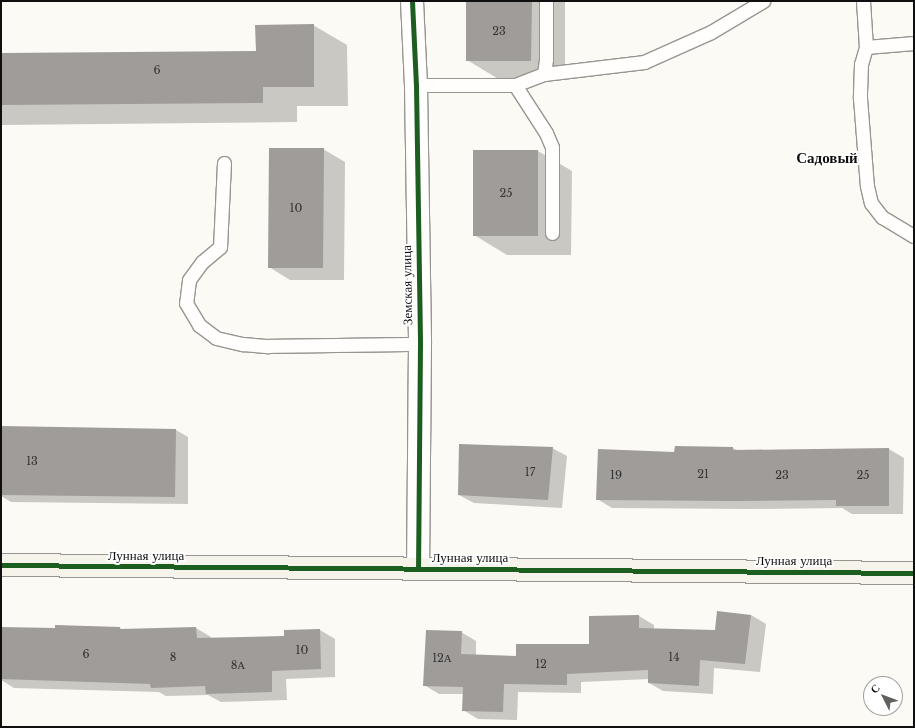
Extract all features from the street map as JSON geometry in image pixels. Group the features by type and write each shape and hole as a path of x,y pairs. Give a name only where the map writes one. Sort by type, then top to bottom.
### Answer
{"street":[{"name":"Земская улица","path":"412,1 416,85 420,344 418,569"},
{"name":"Лунная улица","path":"1,565 914,573"}],"lane":[{"path":"544,74 546,59 546,1"},
{"path":"416,85 515,85 544,74 644,62 711,32 763,1"},
{"path":"863,1 866,47 861,64 860,98 867,186 872,203 882,217 914,236"},
{"path":"866,47 914,43"},
{"path":"515,85 546,133 552,146 552,233"},
{"path":"224,163 220,246 202,262 189,280 186,303 199,325 216,338 243,344 268,346 420,344"}],"building":[{"path":"466,1 532,1 531,61 466,61"},
{"path":"314,24 314,87 263,87 263,103 1,105 1,53 256,51 255,25"},
{"path":"269,148 324,148 323,268 268,268"},
{"path":"473,150 538,150 538,236 473,236"},
{"path":"1,426 176,429 175,497 1,495"},
{"path":"459,444 553,447 548,500 458,495"},
{"path":"675,446 733,447 733,450 889,448 889,506 836,506 836,500 596,500 598,449 674,452"},
{"path":"717,611 751,615 745,664 700,660 699,686 648,683 648,670 567,674 567,685 504,684 503,712 462,711 463,687 423,686 426,630 462,631 461,654 516,656 516,644 589,644 589,616 639,615 639,628 715,630"},
{"path":"55,625 120,627 120,629 196,627 197,638 284,636 284,630 320,629 321,669 272,671 272,692 206,694 205,686 151,688 150,684 1,679 1,627 55,628"}],"cycle path":[{"path":"412,1 416,85 420,344 418,569"},
{"path":"1,565 914,573"}],"district":[{"name":"Садовый","path":"827,158"}]}
